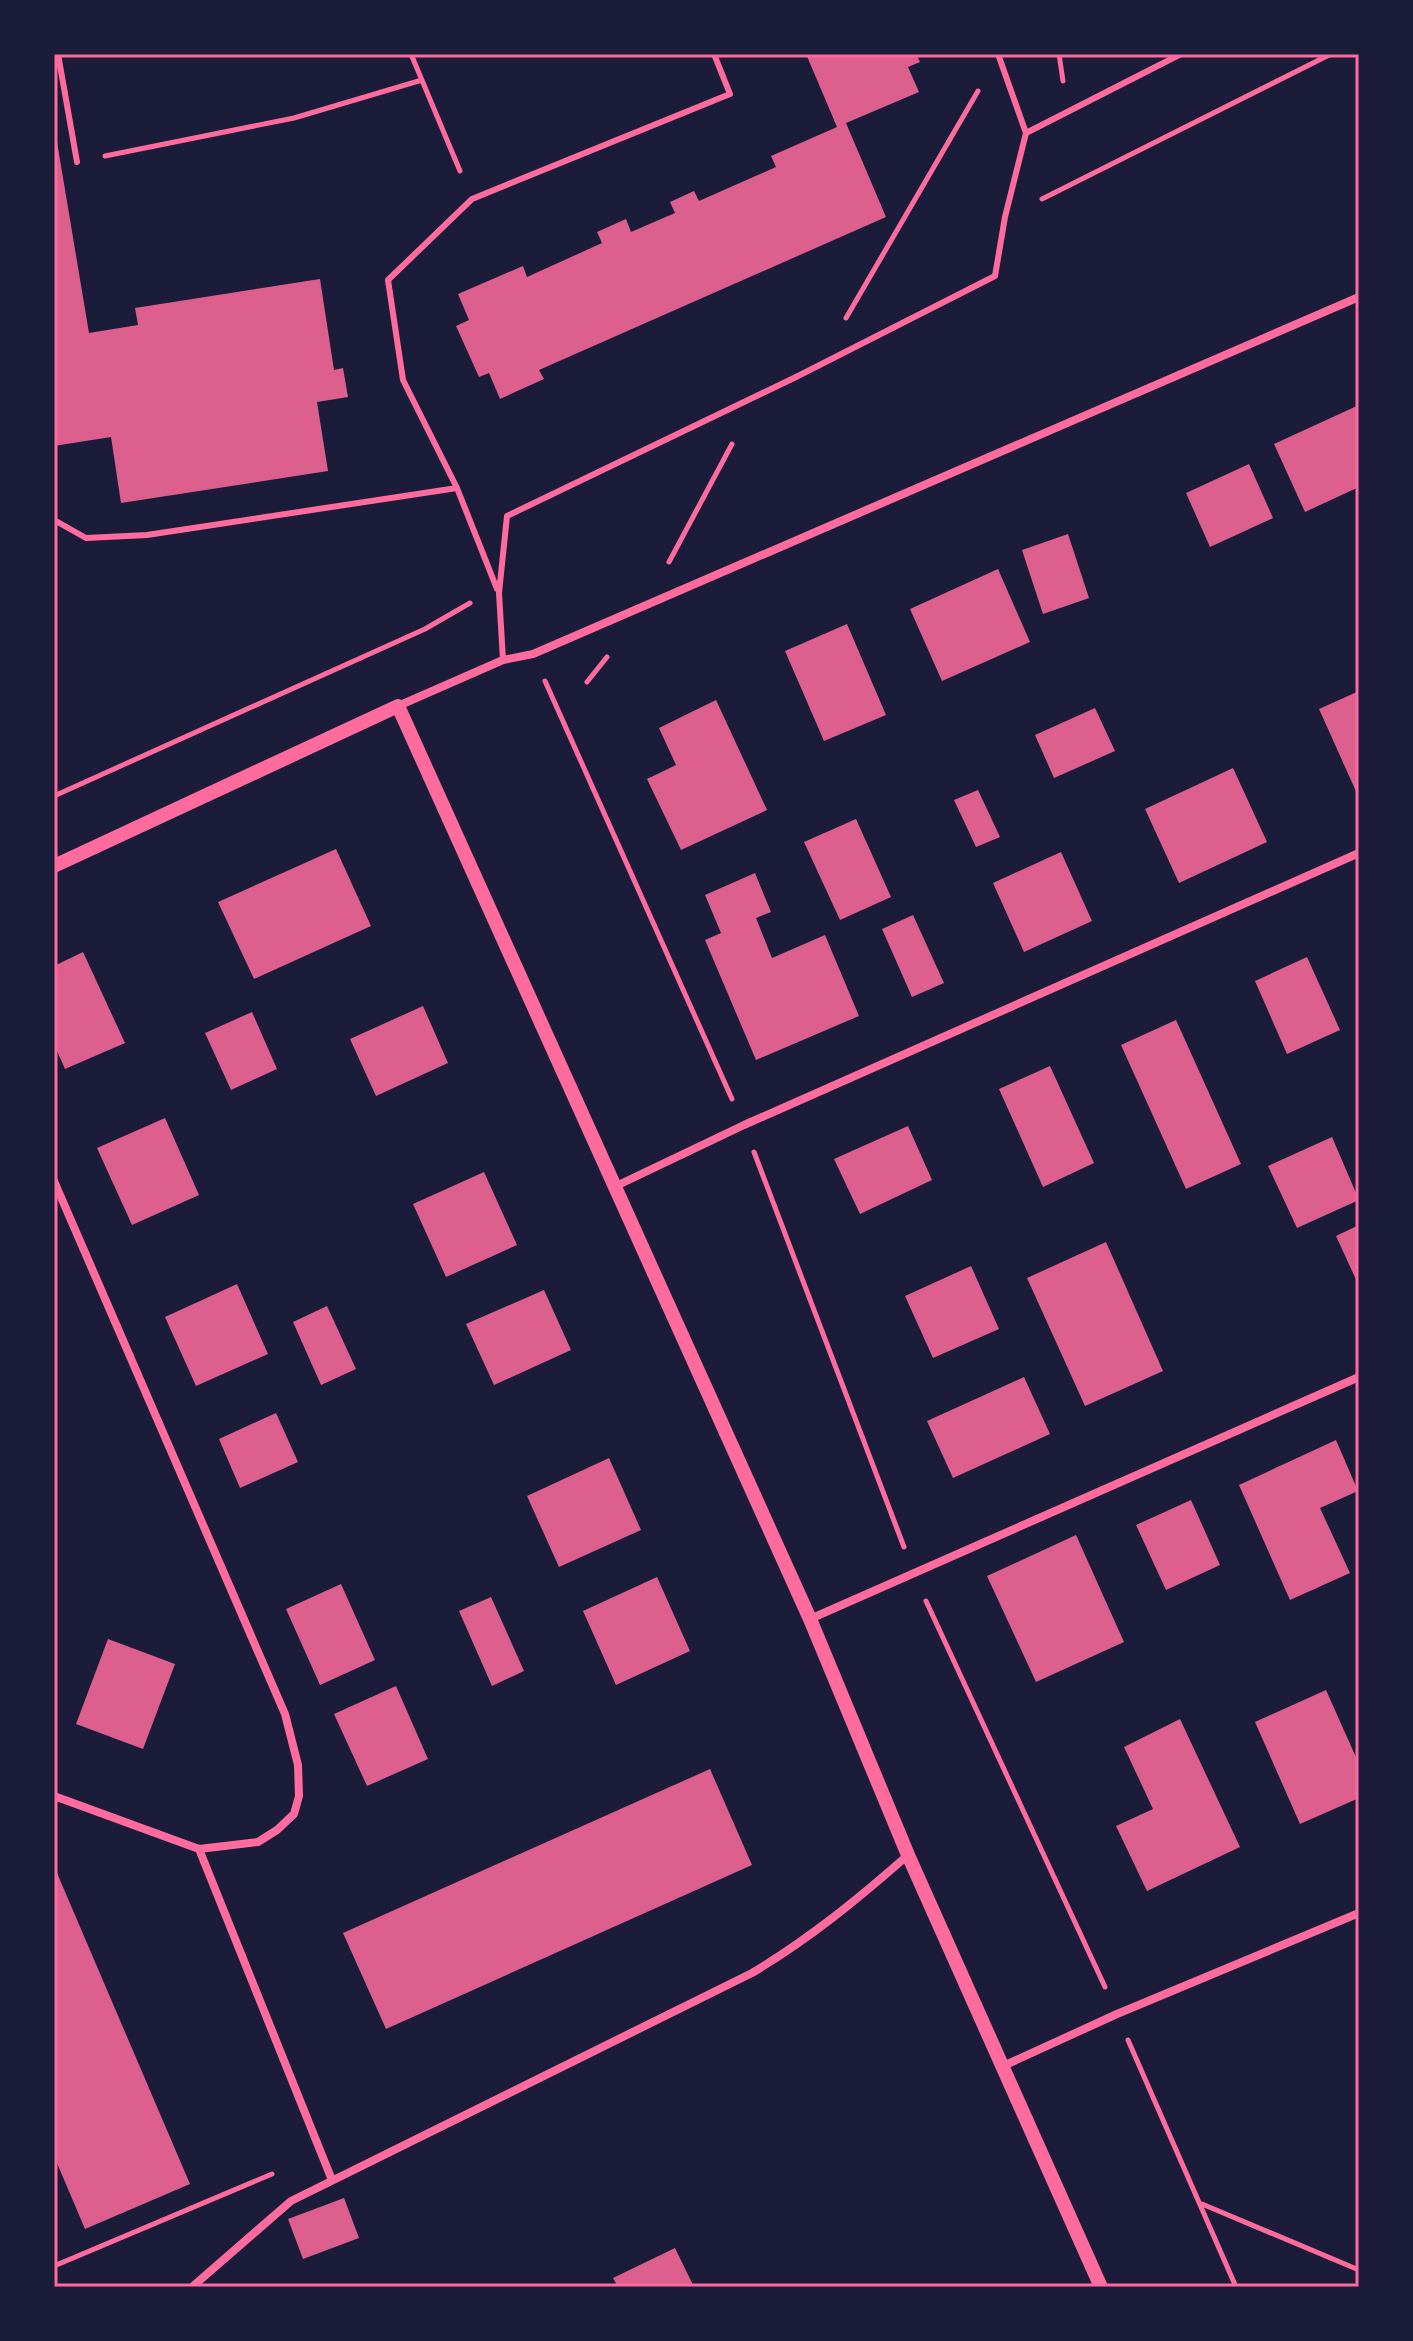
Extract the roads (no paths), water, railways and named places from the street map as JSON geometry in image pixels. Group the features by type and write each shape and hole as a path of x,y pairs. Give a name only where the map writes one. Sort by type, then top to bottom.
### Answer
{"street":[{"path":"54,866 503,660 533,654 1359,297"},
{"path":"398,706 810,1619 908,1855 1101,2287"},
{"path":"613,1187 744,1125 1359,853"},
{"path":"54,1181 285,1714 298,1765 299,1796 294,1814 258,1842 199,1849 54,1796"},
{"path":"810,1619 1359,1377"},
{"path":"199,1849 332,2180"},
{"path":"192,2287 291,2201 752,1973 806,1939 908,1855"},
{"path":"1001,2067 1117,2014 1359,1913"}],"lane":[{"path":"58,54 77,162"},
{"path":"499,593 457,488 403,380 388,280 472,199 730,94 714,54"},
{"path":"503,660 499,593 507,516 796,377 995,276 1005,217 1026,133 998,54"},
{"path":"1026,133 1181,54"},
{"path":"54,520 86,538 147,535 457,488"}]}
